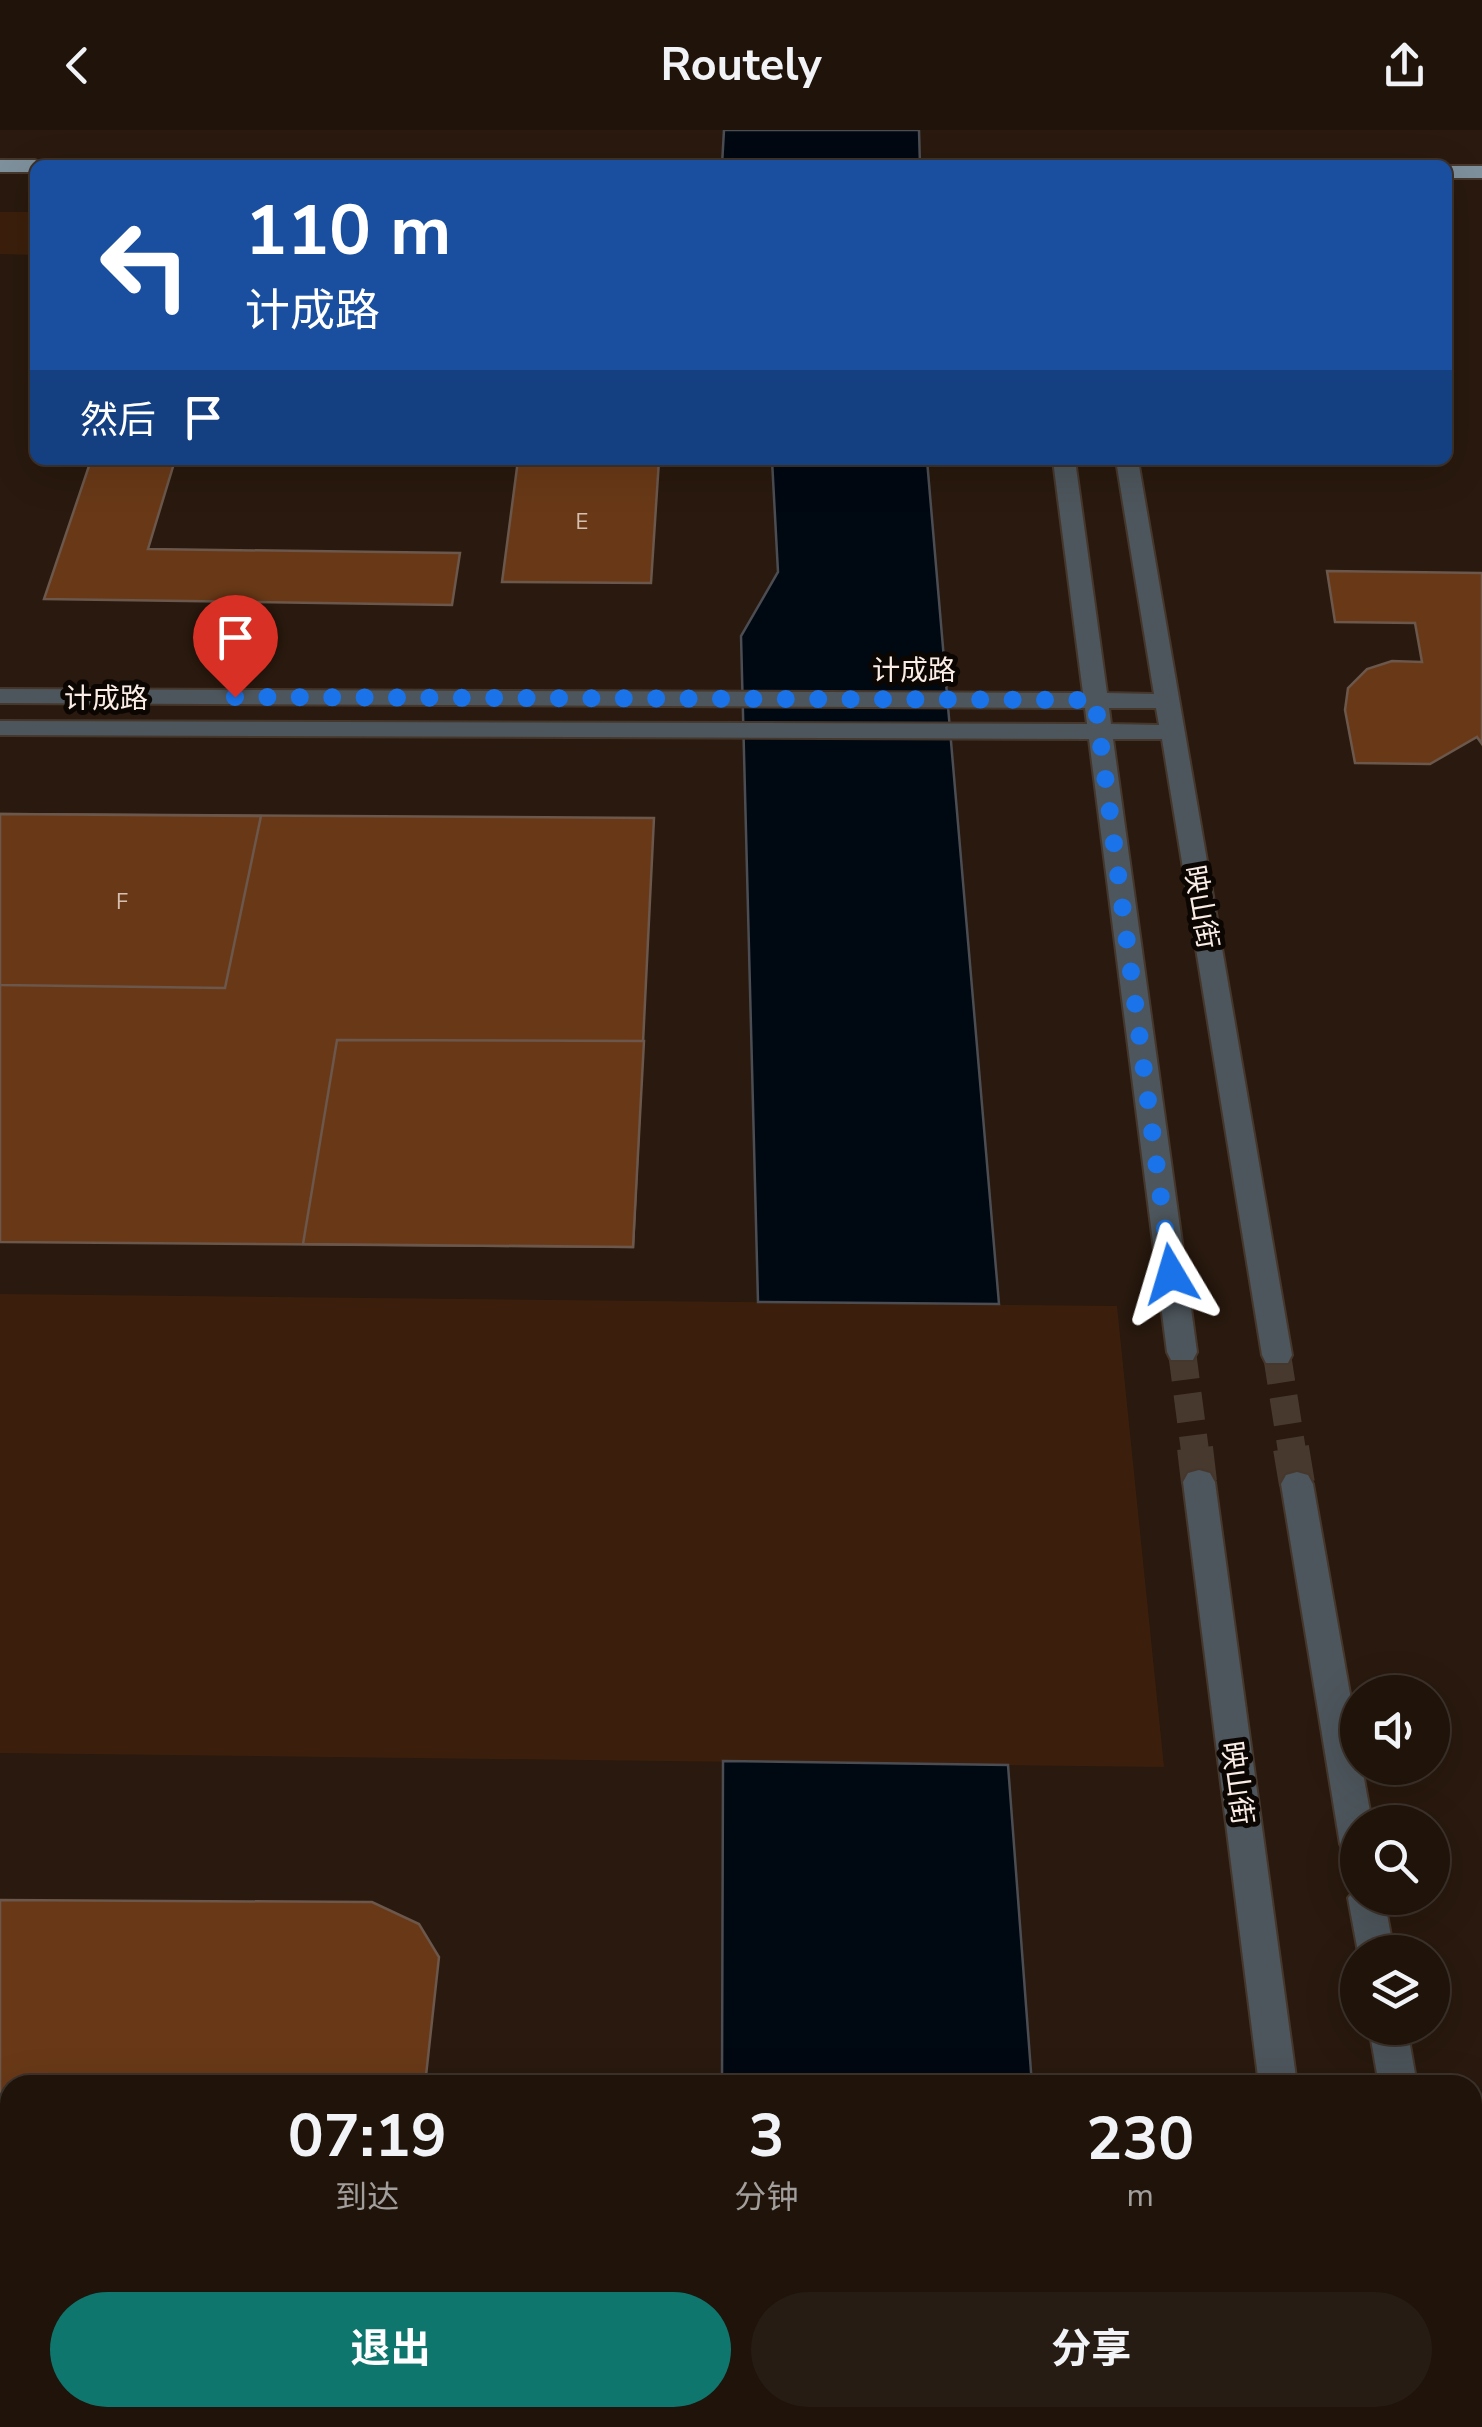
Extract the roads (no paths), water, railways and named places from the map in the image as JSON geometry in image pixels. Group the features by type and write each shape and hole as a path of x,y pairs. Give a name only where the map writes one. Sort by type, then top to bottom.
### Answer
{"main road":[{"path":"0,166 30,166"},
{"path":"1452,172 1482,172"}],"street":[{"path":"1065,465 1182,1352"},
{"name":"映山街","path":"1128,465 1276,1355"},
{"name":"计成路","path":"0,696 1167,701"},
{"name":"计成路","path":"0,728 1172,732"},
{"name":"映山街","path":"1199,1482 1277,2075"},
{"path":"1298,1484 1352,1805"},
{"path":"1391,2045 1396,2075"}],"tunnel":[{"path":"1182,1352 1195,1451"},
{"path":"1277,1355 1292,1451"},
{"path":"1195,1448 1199,1482"},
{"path":"1291,1448 1297,1484"}]}
